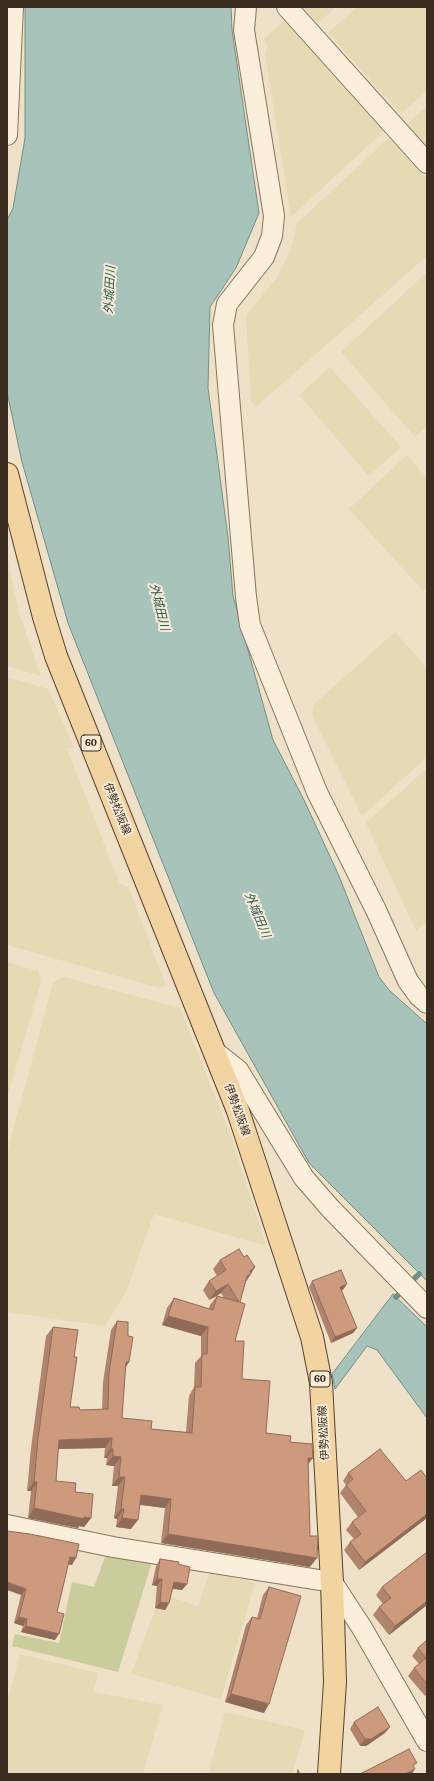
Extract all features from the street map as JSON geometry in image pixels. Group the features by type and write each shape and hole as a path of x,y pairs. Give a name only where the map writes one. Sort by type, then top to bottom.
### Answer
{"main road":[{"name":"伊勢松阪線","path":"7,474 44,617 56,656 238,1111 312,1338 321,1383 332,1582 335,1682 329,1774"}],"street":[{"path":"7,135 13,7"},
{"path":"246,7 244,30 274,216 272,236 264,257 227,304 223,325 245,589 250,625 317,792 376,910 408,981 427,1004"},
{"path":"287,7 427,164"},
{"path":"214,1051 238,1070 304,1178 330,1208 427,1308"},
{"path":"7,1525 113,1547 332,1582 362,1628 427,1740"}],"shaded area":[{"path":"303,7 336,7 318,23"},
{"path":"357,7 427,7 427,91 401,114 328,33"},
{"path":"286,19 384,131 291,217 265,54 268,46 264,39"},
{"path":"427,106 427,146 407,124"},
{"path":"389,138 427,178 427,256 256,407 251,401 246,315 276,279 291,249 297,223"},
{"path":"427,272 427,426 415,437 341,352"},
{"path":"330,367 401,447 369,476 299,395"},
{"path":"407,455 427,478 427,588 423,591 349,509"},
{"path":"7,558 20,616 41,676 7,666"},
{"path":"395,632 427,668 427,757 362,816 312,715 314,704"},
{"path":"7,677 48,689 74,747 67,749 119,882 129,888 166,986 159,988 7,945"},
{"path":"427,768 427,921 416,931 366,823"},
{"path":"7,962 38,971 41,981 7,1099"},
{"path":"64,977 180,1008 232,1139 266,1246 154,1214 126,1292 105,1326 7,1312 7,1152 53,983"},
{"path":"210,1572 255,1583 221,1699 131,1674 161,1594 198,1606"},
{"path":"20,1654 98,1673 93,1692 163,1705 143,1774 7,1774 7,1703"},
{"path":"225,1712 305,1730 292,1774 208,1774"}],"green space":[{"path":"107,1551 153,1559 118,1672 12,1646 15,1634 59,1643 72,1582 94,1587"}],"water":[{"name":"外城田川","path":"25,7 231,7 232,30 259,213 236,268 210,307 208,388 228,537 233,596 273,740 304,800 339,876 379,977 389,990 427,1024 427,1281 309,1163 214,993 68,623 22,462 7,392 7,220 13,208 25,138"},
{"path":"393,1294 427,1327 427,1418 377,1350 367,1346 335,1389 332,1374"}],"building":[{"path":"239,1249 244,1257 247,1255 255,1267 250,1271 251,1274 247,1276 240,1302 245,1304 235,1341 244,1341 242,1379 270,1381 266,1433 291,1436 290,1442 312,1444 313,1458 308,1458 310,1536 318,1536 317,1558 168,1534 171,1499 141,1495 138,1520 122,1518 124,1509 121,1509 125,1477 119,1477 121,1457 113,1456 113,1449 111,1448 112,1438 59,1440 56,1481 76,1483 75,1492 93,1494 91,1518 84,1517 84,1519 34,1508 37,1482 34,1482 38,1439 53,1327 78,1330 74,1357 77,1357 70,1407 79,1407 80,1410 108,1409 109,1373 117,1321 128,1322 128,1336 133,1337 129,1362 126,1362 122,1418 152,1421 151,1429 192,1433 195,1387 201,1387 202,1354 207,1354 208,1327 168,1316 174,1298 213,1310 217,1296 239,1302 228,1284 216,1291 209,1281 226,1270 220,1260"},
{"path":"341,1270 347,1284 340,1287 357,1328 335,1337 312,1281"},
{"path":"380,1449 406,1481 421,1470 427,1478 427,1514 365,1562 350,1542 361,1534 352,1522 366,1511 346,1485 353,1479 348,1473"},
{"path":"7,1531 79,1544 76,1558 70,1557 57,1612 64,1614 59,1634 26,1626 27,1619 19,1617 26,1589 7,1582"},
{"path":"427,1552 427,1601 395,1626 379,1607 391,1598 382,1587"},
{"path":"160,1559 179,1562 178,1564 190,1567 187,1584 174,1582 169,1603 160,1602 162,1579 157,1579"},
{"path":"269,1587 301,1596 269,1704 231,1694 252,1617 260,1619"},
{"path":"427,1640 427,1684 414,1668 426,1658 418,1648"},
{"path":"378,1707 390,1727 371,1739 365,1739 354,1722"},
{"path":"409,1749 417,1763 413,1765 415,1769 405,1774 360,1774"}],"waterway":[{"path":"413,1280 419,1274"},
{"path":"396,1297 401,1292"}]}
